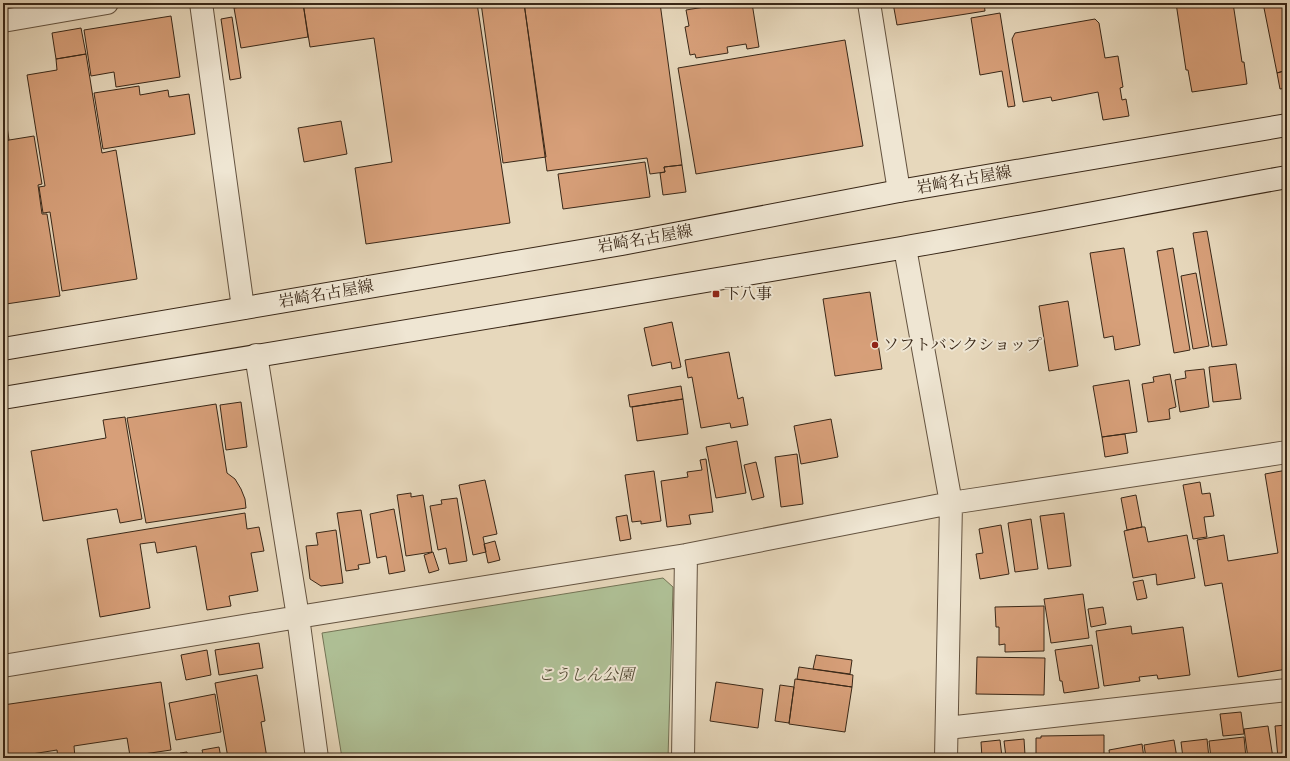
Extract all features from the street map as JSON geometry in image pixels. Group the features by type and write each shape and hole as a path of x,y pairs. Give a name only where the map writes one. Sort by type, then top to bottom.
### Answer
{"street":[{"path":"3,21 107,3"},
{"path":"201,3 243,308"},
{"path":"868,3 899,191"},
{"name":"岩崎名古屋線","path":"3,349 622,244 899,191 1287,125"},
{"path":"3,398 905,248 1287,178"},
{"path":"905,248 951,503 946,758"},
{"path":"256,355 298,617 316,758"},
{"path":"3,666 686,555 951,503 1287,452"},
{"path":"683,758 686,555"},
{"path":"947,728 1287,690"}],"green space":[{"name":"こうしん公園","path":"663,578 673,587 668,758 342,758 322,633"}],"building":[{"path":"266,3 303,3 308,37 241,48 234,8"},
{"path":"303,3 477,3 510,223 366,244 355,168 392,162 374,38 310,47"},
{"path":"481,3 524,3 546,157 503,163"},
{"path":"524,3 660,3 682,165 664,167 665,172 650,174 647,158 547,171"},
{"path":"729,3 752,3 759,47 747,49 746,44 727,47 728,53 696,58 695,54 690,55 685,27 689,26 686,10"},
{"path":"893,3 984,3 985,11 897,25"},
{"path":"1176,3 1233,3 1247,84 1192,92 1188,70 1186,70"},
{"path":"1263,3 1287,3 1287,70 1277,73"},
{"path":"1000,13 1015,106 1008,107 1002,71 980,75 971,18"},
{"path":"171,16 180,77 116,87 114,72 91,76 84,30"},
{"path":"232,17 241,78 230,80 221,19"},
{"path":"1095,19 1099,23 1105,58 1118,56 1123,87 1120,88 1122,100 1126,99 1129,116 1103,120 1098,92 1052,101 1051,97 1023,102 1012,39 1015,33"},
{"path":"81,28 86,54 56,59 52,33"},
{"path":"845,40 863,146 696,174 678,68"},
{"path":"86,54 102,153 116,150 137,279 62,291 50,212 43,213 39,187 45,186 27,75 57,70 56,59"},
{"path":"1287,70 1287,88 1280,89 1277,73"},
{"path":"139,86 140,95 168,90 169,97 189,94 195,134 103,149 94,93"},
{"path":"3,99 9,140 3,141"},
{"path":"341,121 347,154 304,162 298,128"},
{"path":"34,136 42,184 38,185 42,214 47,214 60,296 6,304 3,287 3,141"},
{"path":"645,162 650,197 563,209 558,174"},
{"path":"682,165 686,192 663,195 660,173 665,172 664,167"},
{"path":"1207,231 1227,345 1212,347 1193,233"},
{"path":"1124,248 1140,345 1115,350 1113,336 1104,338 1090,253"},
{"path":"1173,248 1190,350 1174,353 1157,251"},
{"path":"1196,273 1209,346 1193,349 1181,276"},
{"path":"870,292 882,369 835,376 823,299"},
{"path":"1068,301 1078,366 1049,371 1039,306"},
{"path":"672,322 681,367 672,369 671,362 652,366 644,328"},
{"path":"729,352 738,399 743,397 748,425 731,428 730,423 701,428 692,377 688,378 685,360"},
{"path":"1236,364 1241,399 1213,402 1209,367"},
{"path":"1204,369 1209,407 1180,412 1175,380 1186,378 1185,371"},
{"path":"1170,374 1176,407 1169,409 1170,419 1148,422 1142,384 1154,382 1153,377"},
{"path":"1129,380 1137,432 1102,437 1093,386"},
{"path":"681,386 683,399 630,407 628,395"},
{"path":"683,399 688,434 637,441 632,407"},
{"path":"241,402 247,447 226,450 220,405"},
{"path":"216,404 227,473 235,479 241,489 245,499 246,508 146,523 127,418"},
{"path":"125,417 142,519 120,523 117,509 43,521 31,451 106,438 103,420"},
{"path":"831,419 838,457 801,464 794,426"},
{"path":"1125,434 1128,453 1105,457 1102,437"},
{"path":"737,441 746,493 716,498 706,447"},
{"path":"797,454 803,504 781,507 775,457"},
{"path":"706,459 713,512 689,515 691,524 667,527 661,481 688,477 687,472 702,470 700,460"},
{"path":"756,462 764,497 752,500 744,465"},
{"path":"1287,470 1287,567 1284,567 1287,583 1287,669 1238,677 1222,583 1205,586 1197,540 1224,535 1228,561 1278,553 1265,474"},
{"path":"654,471 661,521 641,524 641,521 632,522 625,475"},
{"path":"485,480 497,534 483,537 486,552 473,555 459,485"},
{"path":"1200,482 1202,494 1210,493 1214,516 1204,517 1207,537 1193,539 1183,485"},
{"path":"411,493 411,497 423,495 432,552 406,556 397,495"},
{"path":"1136,495 1142,527 1127,530 1121,498"},
{"path":"457,498 467,561 449,564 446,548 438,550 430,506 442,504 441,500"},
{"path":"394,509 405,571 389,574 386,556 377,558 370,514"},
{"path":"361,510 370,563 358,565 359,569 346,571 337,513"},
{"path":"245,513 247,529 259,527 264,551 251,553 258,591 229,596 231,606 207,610 196,546 157,553 155,542 140,544 150,608 100,617 87,539"},
{"path":"1064,513 1071,566 1048,569 1040,516"},
{"path":"627,515 631,539 620,541 616,517"},
{"path":"1031,519 1038,569 1015,572 1008,523"},
{"path":"1001,525 1009,574 980,579 976,554 983,553 979,529"},
{"path":"1145,527 1148,542 1187,535 1195,578 1157,585 1156,574 1133,578 1124,531"},
{"path":"336,530 343,583 321,586 310,579 306,546 318,545 316,533"},
{"path":"495,541 500,560 488,563 484,544"},
{"path":"433,552 439,570 429,573 424,555"},
{"path":"1143,580 1147,598 1137,600 1133,582"},
{"path":"1083,594 1089,638 1051,643 1044,599"},
{"path":"1044,606 1044,651 1005,652 1005,644 999,645 999,627 996,627 995,607"},
{"path":"1103,607 1106,624 1091,627 1088,609"},
{"path":"1131,626 1132,634 1183,627 1190,675 1158,679 1157,675 1139,677 1140,681 1104,686 1096,631"},
{"path":"259,643 263,668 219,675 215,650"},
{"path":"1092,645 1099,688 1064,693 1062,681 1060,681 1055,650"},
{"path":"207,650 211,675 186,680 181,655"},
{"path":"816,655 852,660 850,674 813,669"},
{"path":"977,657 1045,658 1044,695 976,694"},
{"path":"799,667 853,675 852,687 797,679"},
{"path":"257,675 265,721 261,722 267,758 228,758 215,683"},
{"path":"795,679 852,687 845,732 789,724"},
{"path":"161,682 171,750 130,756 127,738 74,746 75,758 58,758 57,750 19,756 20,758 3,758 3,705"},
{"path":"716,682 763,689 758,728 710,721"},
{"path":"780,685 794,687 789,723 775,721"},
{"path":"215,694 221,732 176,740 169,703"},
{"path":"1241,712 1244,734 1223,736 1220,714"},
{"path":"1287,725 1287,758 1278,758 1275,726"},
{"path":"1268,726 1273,758 1248,758 1244,729"},
{"path":"1104,735 1104,758 1036,758 1036,738 1041,738 1041,736"},
{"path":"1244,737 1246,758 1211,758 1209,741"},
{"path":"1024,739 1025,755 1006,757 1004,741"},
{"path":"1207,739 1209,758 1183,758 1181,742"},
{"path":"1000,740 1002,757 982,758 981,742"},
{"path":"1174,740 1177,758 1146,758 1144,745"},
{"path":"1142,744 1144,758 1110,758 1109,750"},
{"path":"219,747 221,758 204,758 202,750"},
{"path":"187,752 188,758 180,758 180,753"}],"place":[{"name":"下八事","path":"716,294"},
{"name":"ソフトバンクショップ","path":"875,345"}]}
